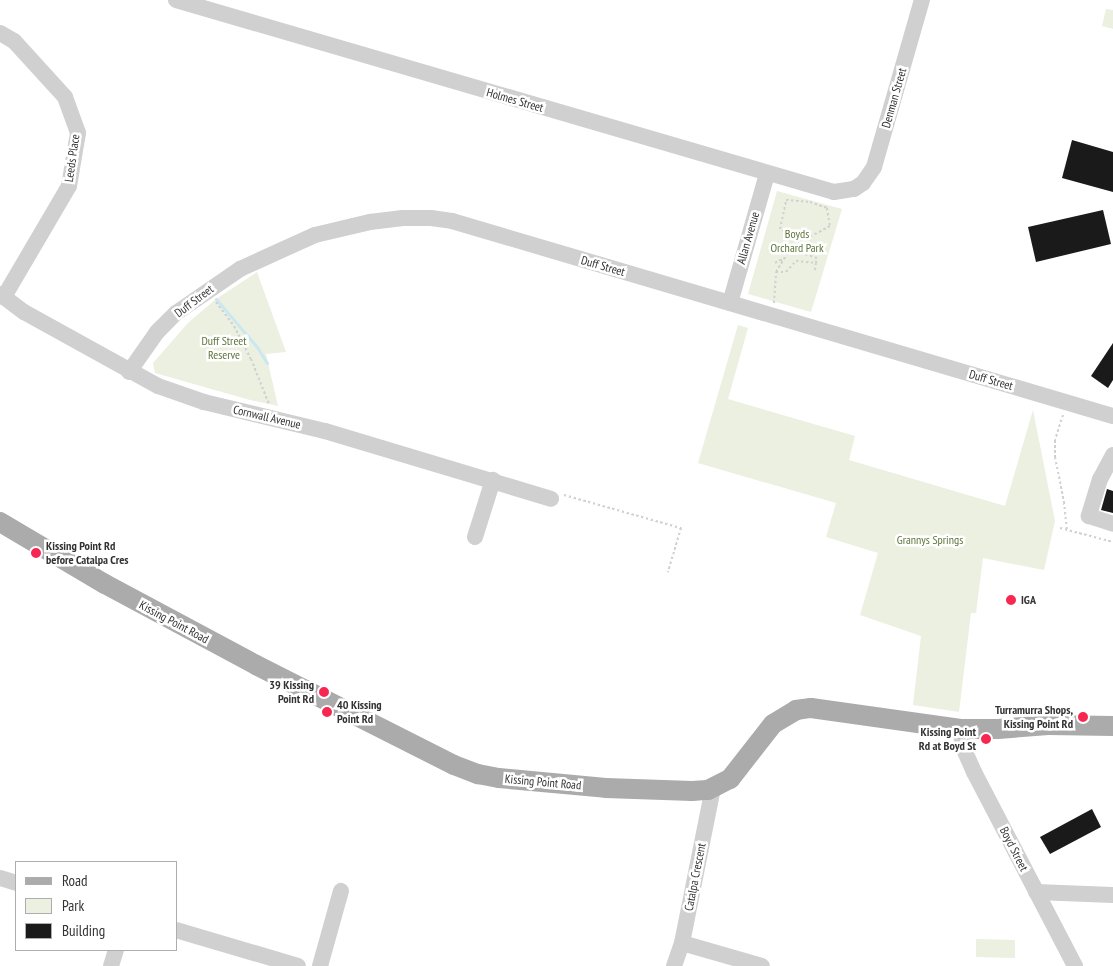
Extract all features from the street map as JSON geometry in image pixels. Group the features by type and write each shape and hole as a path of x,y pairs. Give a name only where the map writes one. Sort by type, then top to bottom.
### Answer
{"main road":[{"name":"Kissing Point Road","path":"0,522 171,621 470,771 499,778 606,788 692,791 713,788 730,779 773,724 796,710 826,710 961,729 998,729 1048,725 1113,726"}],"street":[{"name":"Holmes Street","path":"176,0 824,191 854,189"},
{"name":"Denman Street","path":"854,189 863,183 874,167 922,0"},
{"name":"Leeds Place","path":"0,33 14,41 65,97 78,133 69,186 2,295"},
{"name":"Allan Avenue","path":"730,303 767,174"},
{"name":"Duff Street","path":"129,372 157,332 176,313 240,268 315,235 370,222 403,218 452,221 1113,416"},
{"name":"Cornwall Avenue","path":"2,295 24,312 129,372 158,386 195,399 326,431 551,499"},
{"path":"1113,455 1106,480 1089,516 1113,524"},
{"path":"475,537 493,480"},
{"name":"Boyd Street","path":"961,729 962,745 974,772 1075,966"},
{"name":"Catalpa Crescent","path":"674,966 682,943 713,788"},
{"path":"0,878 15,883"},
{"path":"320,966 341,890"},
{"path":"1036,892 1113,896"},
{"path":"178,931 298,966"},
{"path":"682,943 762,966"},
{"path":"111,966 116,951"}],"path":[{"path":"786,200 810,202 827,208 830,226 809,237 799,234 780,229 786,200"},
{"path":"774,303 776,272 788,249 799,234"},
{"path":"788,249 816,258 815,270"},
{"path":"775,264 782,260"},
{"path":"776,272 786,272 796,260 816,263"},
{"path":"213,299 234,326 251,359 269,400 270,418"},
{"path":"1064,411 1055,440 1055,457 1064,502 1067,530"},
{"path":"551,499 557,493 681,528 668,572"},
{"path":"1060,528 1113,542"}],"green space":[{"path":"1106,9 1113,10 1113,29 1102,26"},
{"name":"Boyds Orchard Park","path":"777,191 842,209 811,312 748,294"},
{"name":"Duff Street Reserve","path":"257,272 286,352 266,354 278,406 155,373 153,363 188,323 216,299"},
{"name":"Grannys Springs","path":"738,325 748,328 728,399 855,436 849,460 1005,506 1033,410 1055,521 1044,570 983,558 976,613 971,613 959,712 913,705 921,636 860,615 878,553 826,537 836,503 698,463"},
{"path":"976,939 1015,940 1015,958 976,957"}],"building":[{"path":"1072,140 1113,152 1113,192 1062,178"},
{"path":"1103,210 1111,244 1036,262 1028,227"},
{"path":"1113,343 1113,380 1108,388 1091,376"},
{"path":"1107,489 1113,491 1113,513 1101,510"},
{"path":"1092,809 1101,827 1050,854 1040,837"}],"waterway":[{"path":"216,299 257,347 267,363"}],"place":[{"name":"Kissing Point Rd before Catalpa Cres","path":"36,553"},
{"name":"IGA","path":"1011,600"},
{"name":"39 Kissing Point Rd","path":"324,692"},
{"name":"40 Kissing Point Rd","path":"327,712"},
{"name":"Turramurra Shops, Kissing Point Rd","path":"1083,717"},
{"name":"Kissing Point Rd at Boyd St","path":"986,739"}]}
